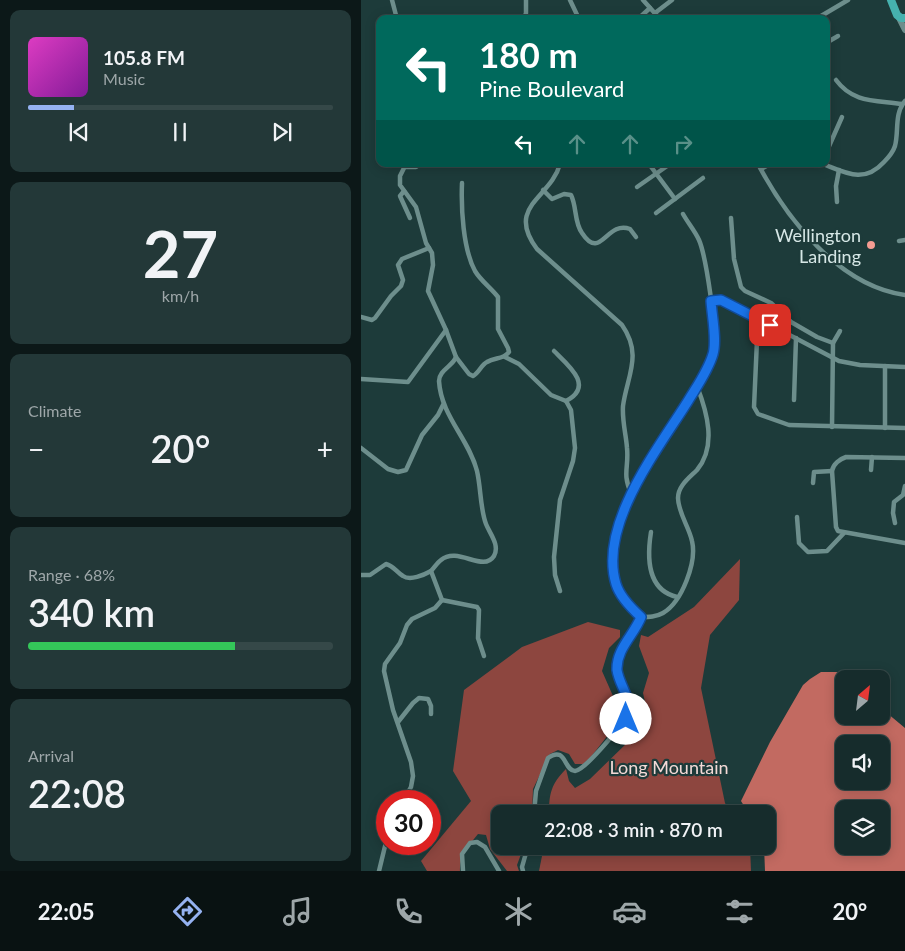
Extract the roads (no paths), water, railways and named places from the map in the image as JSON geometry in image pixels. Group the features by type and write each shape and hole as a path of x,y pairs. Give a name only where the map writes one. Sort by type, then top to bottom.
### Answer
{"main road":[{"path":"891,0 901,17"}],"street":[{"path":"391,0 396,15"},
{"path":"525,0 525,15"},
{"path":"570,0 577,15"},
{"path":"643,0 655,14 672,0"},
{"path":"823,15 848,0"},
{"path":"642,15 650,8"},
{"path":"901,17 905,30"},
{"path":"830,41 838,36"},
{"path":"830,167 848,174 870,174 881,166 895,146 898,114 903,102 853,96 843,89 836,80"},
{"path":"830,144 842,117"},
{"path":"405,167 400,185 416,206 426,243 432,253 433,265 428,291 456,357 469,374 473,376 488,361 505,357 509,352 499,329 498,296 479,277 469,253 461,198 462,183"},
{"path":"559,167 527,212 526,218 529,235 537,249 622,325 630,340 632,361 630,379 623,406 627,447 625,477 631,493"},
{"path":"651,167 675,199"},
{"path":"637,187 666,167"},
{"path":"765,167 761,169 770,186 809,239 827,256 859,280 883,290 905,295"},
{"path":"837,202 836,186 839,170"},
{"path":"656,213 703,178"},
{"path":"543,190 552,199 564,194 571,195 578,227 586,238 594,243 602,241 611,231 618,228 630,229 636,237"},
{"path":"404,191 400,196 401,201 410,218"},
{"path":"683,214 699,240 711,301 714,352 697,386 631,493 618,525 613,544 616,584 627,603 641,617 655,617 672,605 681,591 690,570 693,542 679,507 678,498 680,487 701,464 709,443 707,421 697,386"},
{"path":"731,218 734,259 741,287 745,292 771,303 791,322 817,337 833,343"},
{"path":"899,241 905,240"},
{"path":"361,317 372,320 375,318 401,286 403,280 398,265 401,260 429,248"},
{"path":"711,301 721,300 846,363 905,367"},
{"path":"758,318 755,411 758,414 789,425 905,428"},
{"path":"361,379 408,382 446,330"},
{"path":"832,427 833,343 840,331"},
{"path":"794,400 796,338"},
{"path":"554,351 580,381 579,387 572,398 566,401"},
{"path":"361,575 370,575 386,564 393,567 402,576 408,578 431,571 441,559 446,557 457,555 486,562 493,557 496,546 486,524 476,468 467,446 443,405 440,375 452,364 456,357"},
{"path":"505,357 519,364 551,395 566,401 571,410 575,448 561,500 554,556 555,575 560,591"},
{"path":"885,366 885,428"},
{"path":"361,448 388,469 398,472 405,470 422,435 439,415 443,405"},
{"path":"905,458 846,457 837,462 832,471 836,527 838,531 905,543"},
{"path":"871,470 872,457"},
{"path":"813,483 814,472 832,471"},
{"path":"895,523 893,514 894,502 903,495 905,486"},
{"path":"797,517 799,543 808,552 827,551 844,533"},
{"path":"651,532 648,550 651,575 668,594 677,597"},
{"path":"431,571 442,600"},
{"path":"442,600 477,607 479,610 478,638 484,656"},
{"path":"409,790 413,776 411,762 393,710 385,664 400,643 407,625 412,619 435,608 442,600"},
{"path":"535,805 536,791 548,758 553,755 559,755 570,769 575,771 580,769 590,761 627,717 629,707 620,685 617,666 623,649 641,617"},
{"path":"398,722 413,702 419,698 427,699 430,702 431,714"},
{"path":"463,871 462,854 469,844 477,842 485,848 499,871"},
{"path":"379,871 383,855"},
{"path":"523,871 522,867 525,855"}],"place":[{"name":"Wellington Landing","path":"871,245"}],"park label":[{"name":"Long Mountain","path":"669,767"}]}
